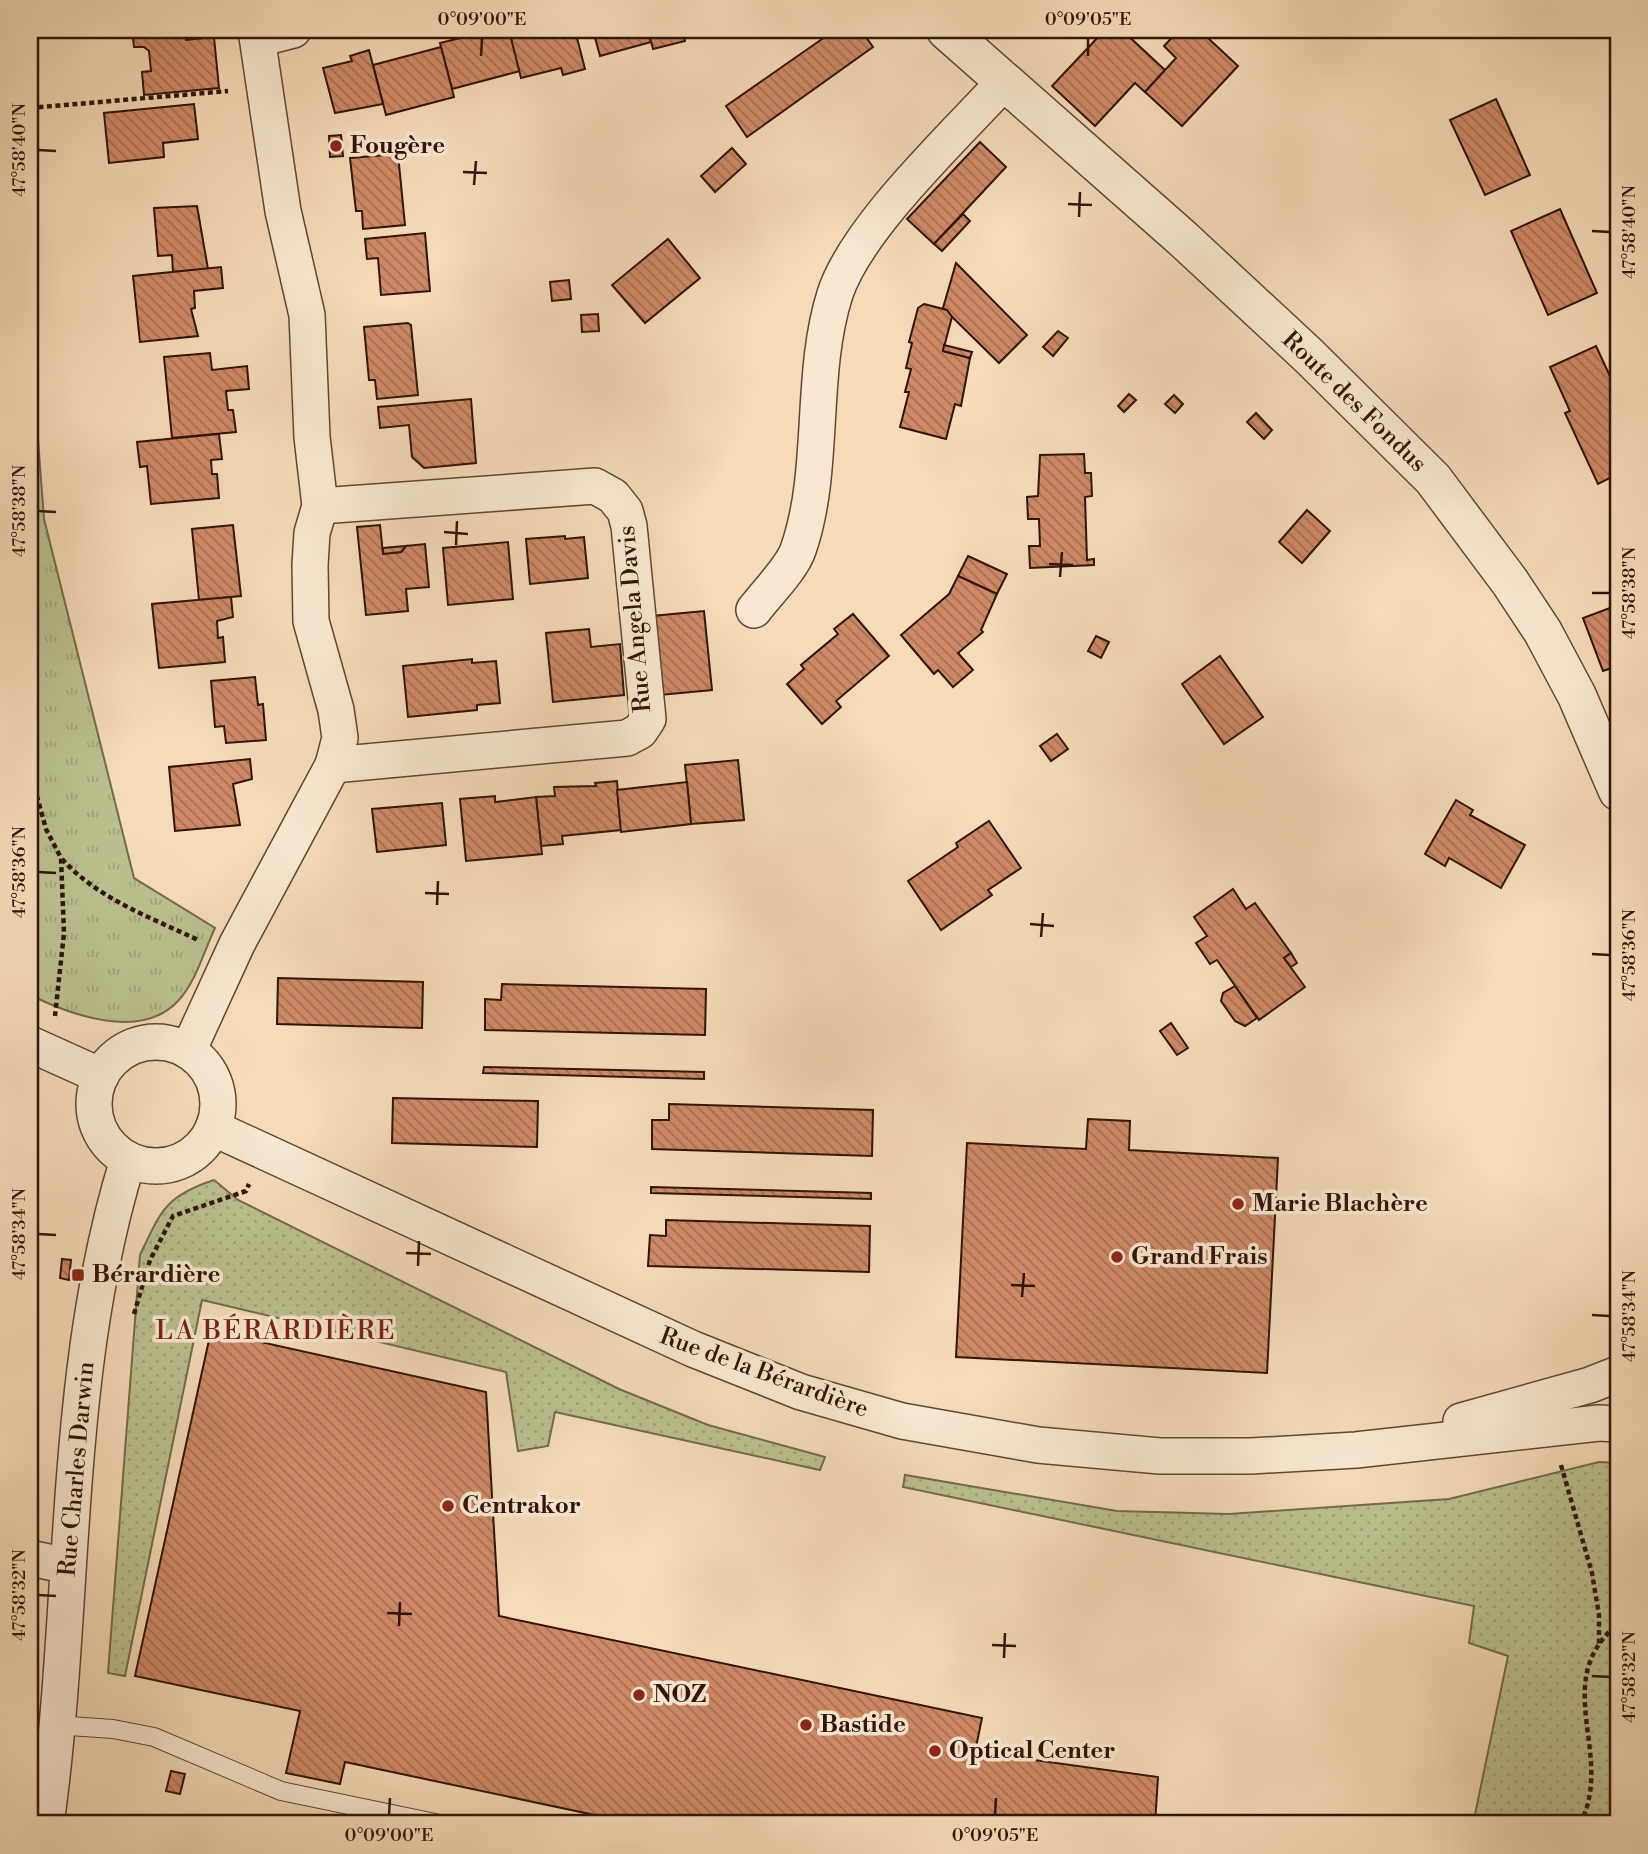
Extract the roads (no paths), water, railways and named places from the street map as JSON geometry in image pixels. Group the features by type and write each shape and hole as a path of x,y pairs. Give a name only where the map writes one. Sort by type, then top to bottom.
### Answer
{"street":[{"path":"188,1051 232,956 333,765 340,738 336,710 312,621 312,533 320,506 312,437 307,315 283,211 257,34 293,30"},
{"name":"Route des Fondus","path":"946,30 1182,238 1308,356 1433,479 1510,582 1543,632 1577,696 1618,791"},
{"path":"754,610 798,552 811,484 827,330 836,292 873,228 1003,83"},
{"name":"Rue Angela Davis","path":"320,506 595,486 613,496 625,511 634,546 648,719 640,731 627,738 333,765"},
{"path":"149,1042 169,1044 188,1051 204,1063 214,1081 219,1099 213,1128 198,1150 183,1161 164,1166 145,1166 128,1160 112,1148 101,1132 95,1114 95,1094 101,1076 113,1060 130,1048 149,1042"},
{"path":"41,1049 101,1076"},
{"name":"Rue de la Bérardière","path":"213,1128 681,1344 801,1392 877,1416 1038,1445 1160,1456 1251,1456 1356,1450 1599,1423 1618,1424"},
{"name":"Rue Charles Darwin","path":"46,1824 84,1380 99,1274 112,1211 128,1160"},
{"name":"Rue de la Bérardière","path":"1356,1450 1590,1385 1618,1374"},
{"path":"30,1558 68,1566"}],"lane":[{"path":"55,1725 113,1728 154,1737 281,1791 440,1824"}],"place":[{"name":"Fougère","path":"336,146"},
{"name":"Marie Blachère","path":"1238,1204"},
{"name":"Grand Frais","path":"1117,1257"},
{"name":"Bérardière","path":"78,1275"},
{"name":"Centrakor","path":"448,1506"},
{"name":"NOZ","path":"639,1695"},
{"name":"Bastide","path":"806,1725"},
{"name":"Optical Center","path":"935,1751"}],"district":[{"name":"LA BÉRARDIÈRE","path":"276,1331"}]}
